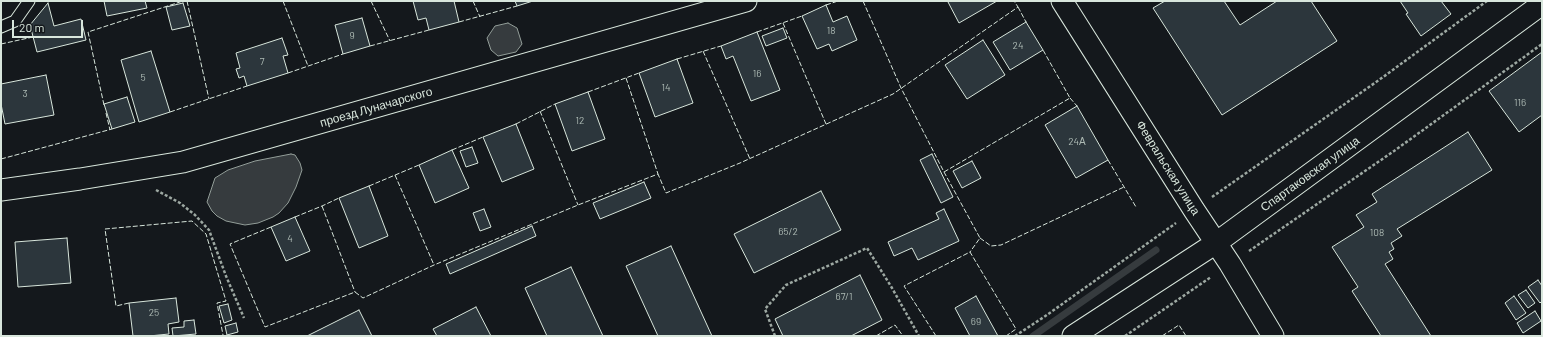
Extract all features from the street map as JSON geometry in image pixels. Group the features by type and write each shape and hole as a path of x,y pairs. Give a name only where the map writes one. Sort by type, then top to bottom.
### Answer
{"street":[{"name":"проезд Луначарского","path":"1,190 184,162 743,1"},
{"name":"Февральская улица","path":"1062,1 1194,210 1230,264 1273,336"},
{"name":"Спартаковская улица","path":"1073,336 1216,243 1542,4"}],"lane":[{"path":"1,27 15,21 29,1"}],"path":[{"path":"1015,336 1379,80 1487,1"},
{"path":"1125,336 1394,151 1542,44"},
{"path":"154,189 180,203 210,230 226,276 244,318"},
{"path":"775,336 765,309 786,284 867,248 919,336"}],"shaded area":[{"path":"508,23 517,28 522,44 516,52 498,56 491,50 487,38 495,26"},
{"path":"291,154 295,155 302,170 288,203 279,213 258,223 245,225 226,221 212,211 207,202 215,178 228,170 255,161"}],"building":[{"path":"104,1 145,1 147,8 107,16"},
{"path":"413,1 454,1 459,22 429,30 426,18 418,20"},
{"path":"515,1 533,1 517,6"},
{"path":"997,1 959,23 948,2"},
{"path":"1165,1 1224,1 1240,25 1277,1 1311,1 1337,41 1222,115 1153,8"},
{"path":"1400,1 1441,1 1451,14 1421,36 1406,14 1408,13"},
{"path":"48,3 54,26 81,19 86,40 37,52 30,25"},
{"path":"183,3 190,26 172,30 166,7"},
{"path":"826,5 833,22 847,16 857,40 832,51 829,44 817,49 802,16"},
{"path":"362,18 370,46 343,54 335,25"},
{"path":"1026,22 1043,50 1010,70 993,42"},
{"path":"783,28 787,38 766,46 762,36"},
{"path":"757,32 780,90 751,101 733,56 726,59 721,46"},
{"path":"282,38 288,55 283,56 288,73 247,86 244,76 239,78 236,69 240,68 236,53"},
{"path":"983,40 1005,75 967,99 945,65"},
{"path":"151,51 170,112 139,122 121,60"},
{"path":"1542,52 1542,115 1519,132 1489,91"},
{"path":"677,59 693,103 655,117 639,73"},
{"path":"46,75 54,115 5,124 1,104 1,84"},
{"path":"588,92 605,139 572,151 555,104"},
{"path":"127,97 135,122 112,129 104,104"},
{"path":"1077,106 1108,160 1076,178 1045,125"},
{"path":"516,124 534,169 502,182 483,137"},
{"path":"1468,132 1492,170 1397,229 1402,236 1391,243 1394,249 1389,252 1393,259 1385,264 1431,336 1381,336 1352,291 1358,287 1332,247 1364,227 1356,215 1377,202 1372,194"},
{"path":"472,147 478,163 466,167 460,151"},
{"path":"452,150 469,188 435,203 419,165"},
{"path":"932,154 953,197 941,203 920,160"},
{"path":"972,161 981,178 962,188 953,171"},
{"path":"644,182 651,198 600,219 593,203"},
{"path":"369,186 388,236 359,248 339,198"},
{"path":"821,191 841,230 754,273 734,234"},
{"path":"484,209 491,227 480,231 473,213"},
{"path":"944,209 959,241 918,260 912,248 894,256 888,242 939,219 936,213"},
{"path":"295,217 310,251 286,261 271,227"},
{"path":"532,226 536,236 450,274 446,264"},
{"path":"67,238 71,283 18,287 15,242"},
{"path":"671,246 712,336 658,336 626,266"},
{"path":"571,267 603,336 547,336 525,288"},
{"path":"860,275 882,320 851,336 783,336 775,319"},
{"path":"1538,280 1542,286 1542,301 1540,303 1528,287"},
{"path":"1526,290 1535,303 1528,308 1518,295"},
{"path":"976,296 998,336 970,336 955,308"},
{"path":"1514,296 1526,313 1516,320 1505,303"},
{"path":"176,298 179,322 168,324 169,334 133,336 129,303"},
{"path":"228,304 232,320 224,323 219,306"},
{"path":"476,307 491,336 437,336 433,329"},
{"path":"359,310 372,336 307,336"},
{"path":"1535,311 1541,321 1523,333 1517,323"},
{"path":"194,320 196,334 173,336 172,328 184,327 184,321"},
{"path":"236,323 238,332 227,335 225,326"}],"waterway":[{"path":"1033,336 1156,250"}],"fence":[{"path":"104,105 88,32 183,1"},
{"path":"187,1 209,99"},
{"path":"283,1 308,66"},
{"path":"371,1 390,41"},
{"path":"473,1 480,17"},
{"path":"826,5 838,1"},
{"path":"863,1 901,88 980,238 970,252"},
{"path":"271,227 230,244 265,327 355,292 363,298 434,265 578,205 658,174 666,193 740,163 893,94 1018,7 1014,1"},
{"path":"459,22 517,6"},
{"path":"1018,7 1026,22"},
{"path":"757,32 802,16"},
{"path":"783,23 826,124"},
{"path":"370,46 429,30"},
{"path":"1,44 33,37"},
{"path":"677,59 721,46"},
{"path":"944,172 1070,98 1043,50"},
{"path":"703,51 750,159"},
{"path":"288,73 343,54"},
{"path":"588,92 639,73"},
{"path":"626,78 658,174"},
{"path":"170,112 247,86"},
{"path":"1070,98 1077,106"},
{"path":"516,124 555,104"},
{"path":"540,111 578,205"},
{"path":"106,113 110,130"},
{"path":"1,159 112,129"},
{"path":"452,150 483,137"},
{"path":"1108,160 1136,207"},
{"path":"369,186 419,165"},
{"path":"395,175 434,265"},
{"path":"980,238 991,246 1001,245 1124,187"},
{"path":"295,217 339,198"},
{"path":"322,206 355,292"},
{"path":"129,303 116,306 105,229 192,221 206,234 226,301 217,303 223,335"},
{"path":"936,336 904,286 970,252 1016,329 1006,336"},
{"path":"876,336 895,325 903,336"},
{"path":"1162,336 1179,325 1186,336"},
{"path":"217,336 223,336"}]}
